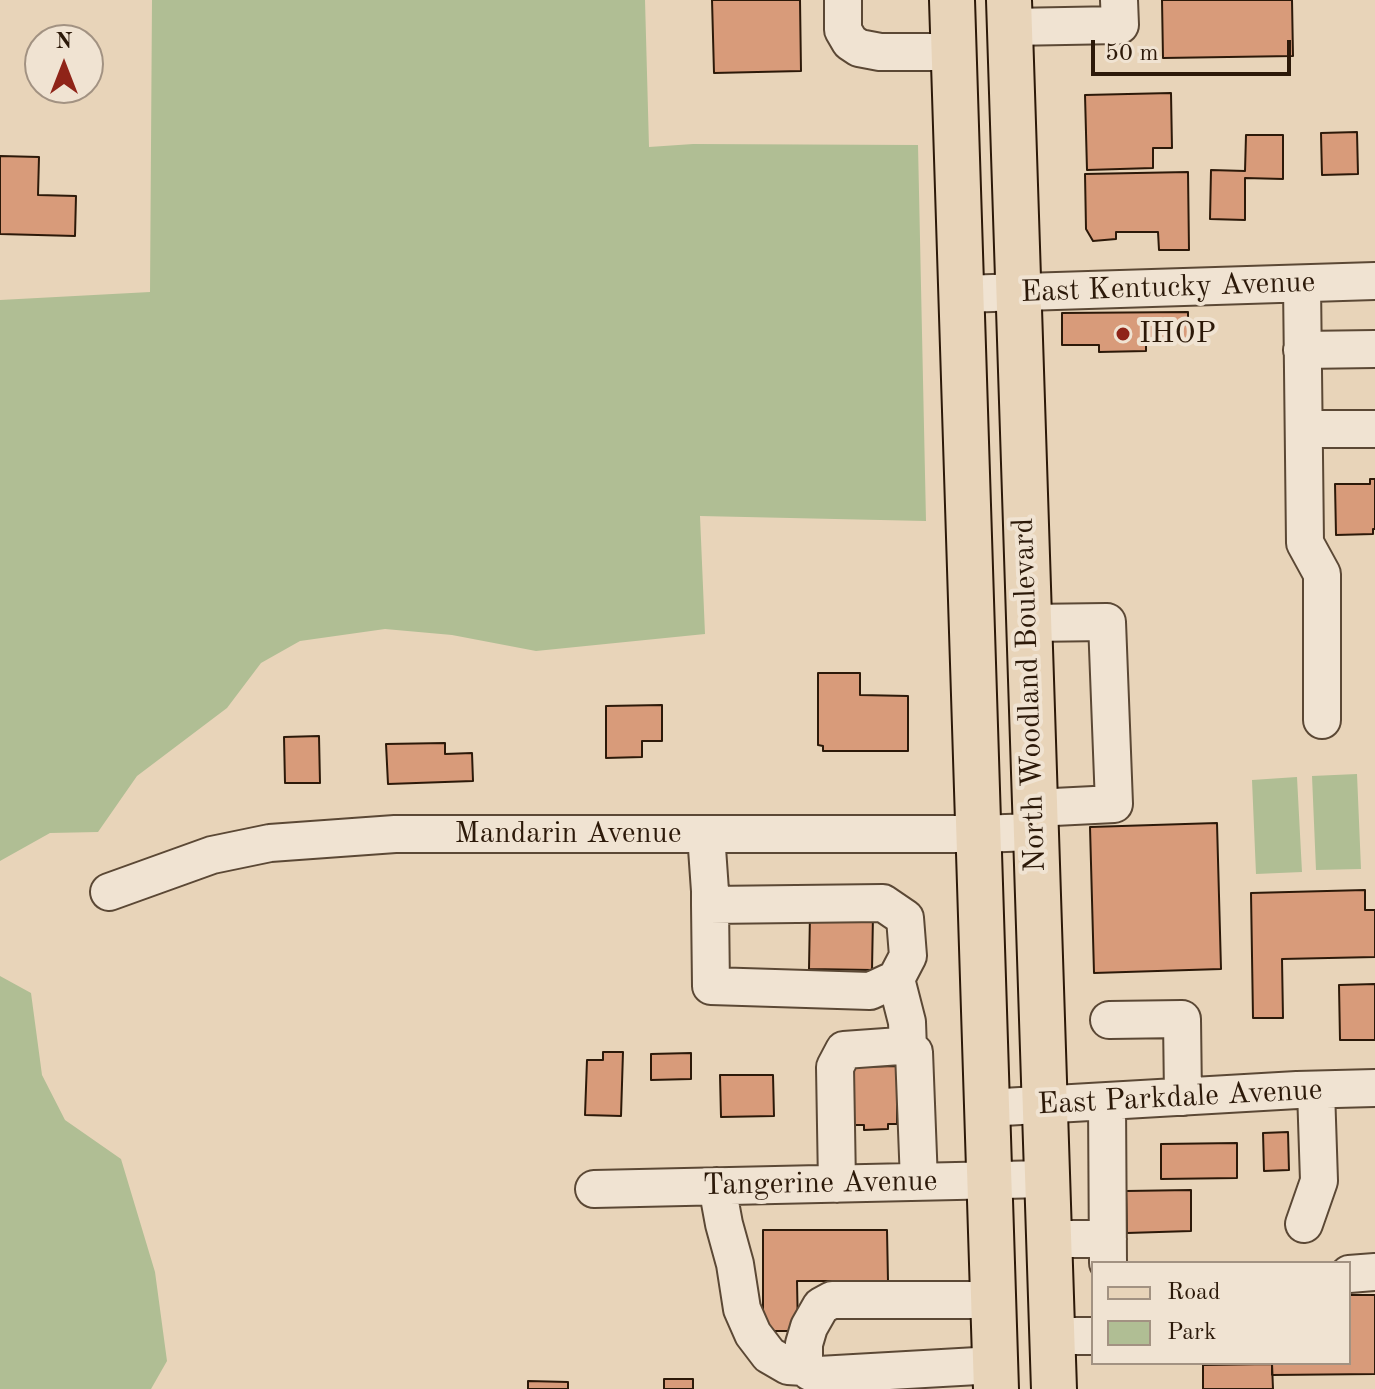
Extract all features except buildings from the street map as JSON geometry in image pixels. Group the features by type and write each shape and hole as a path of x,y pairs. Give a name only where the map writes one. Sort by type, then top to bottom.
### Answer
{"main road":[{"name":"North Woodland Boulevard","path":"952,0 995,1377"},
{"name":"North Woodland Boulevard","path":"1010,13 1049,1239 1072,1336 1054,1389"}],"street":[{"path":"843,0 843,30 850,42 859,48 880,52 953,52"},
{"path":"1010,13 1120,25 1119,0"},
{"name":"East Kentucky Avenue","path":"961,294 1375,281"},
{"path":"1302,284 1305,543 1322,574 1322,720"},
{"path":"1302,350 1375,349"},
{"path":"1304,429 1375,429"},
{"name":"Mandarin Avenue","path":"109,892 212,855 270,843 395,834 978,834 1114,804 1107,622 1028,623"},
{"path":"706,834 711,986 870,991 896,979 908,956 905,918 883,903 710,905"},
{"path":"896,979 907,1022 908,1050"},
{"path":"1109,1020 1182,1019 1183,1097"},
{"path":"837,1184 835,1067 844,1050 900,1046 914,1052 919,1182"},
{"name":"East Parkdale Avenue","path":"986,1108 1375,1088"},
{"path":"1304,1224 1319,1181 1316,1090"},
{"path":"1049,1239 1108,1251 1107,1102"},
{"name":"Tangerine Avenue","path":"594,1189 1047,1179"},
{"path":"717,1186 742,1309 753,1334 769,1355 788,1372 995,1377"},
{"path":"1351,1274 1375,1272"},
{"path":"788,1372 821,1306 832,1300 993,1300"}],"green space":[{"path":"152,0 645,0 649,147 693,144 918,145 926,521 700,516 705,634 536,651 452,635 385,629 300,641 261,663 227,708 137,776 98,832 50,833 0,861 0,300 150,292"},
{"path":"1357,774 1361,869 1316,870 1312,776"},
{"path":"1297,777 1302,872 1256,874 1252,780"},
{"path":"0,976 31,993 42,1075 65,1120 121,1159 155,1272 167,1361 151,1389 0,1389"}],"place":[{"name":"IHOP","path":"1123,334"}]}
